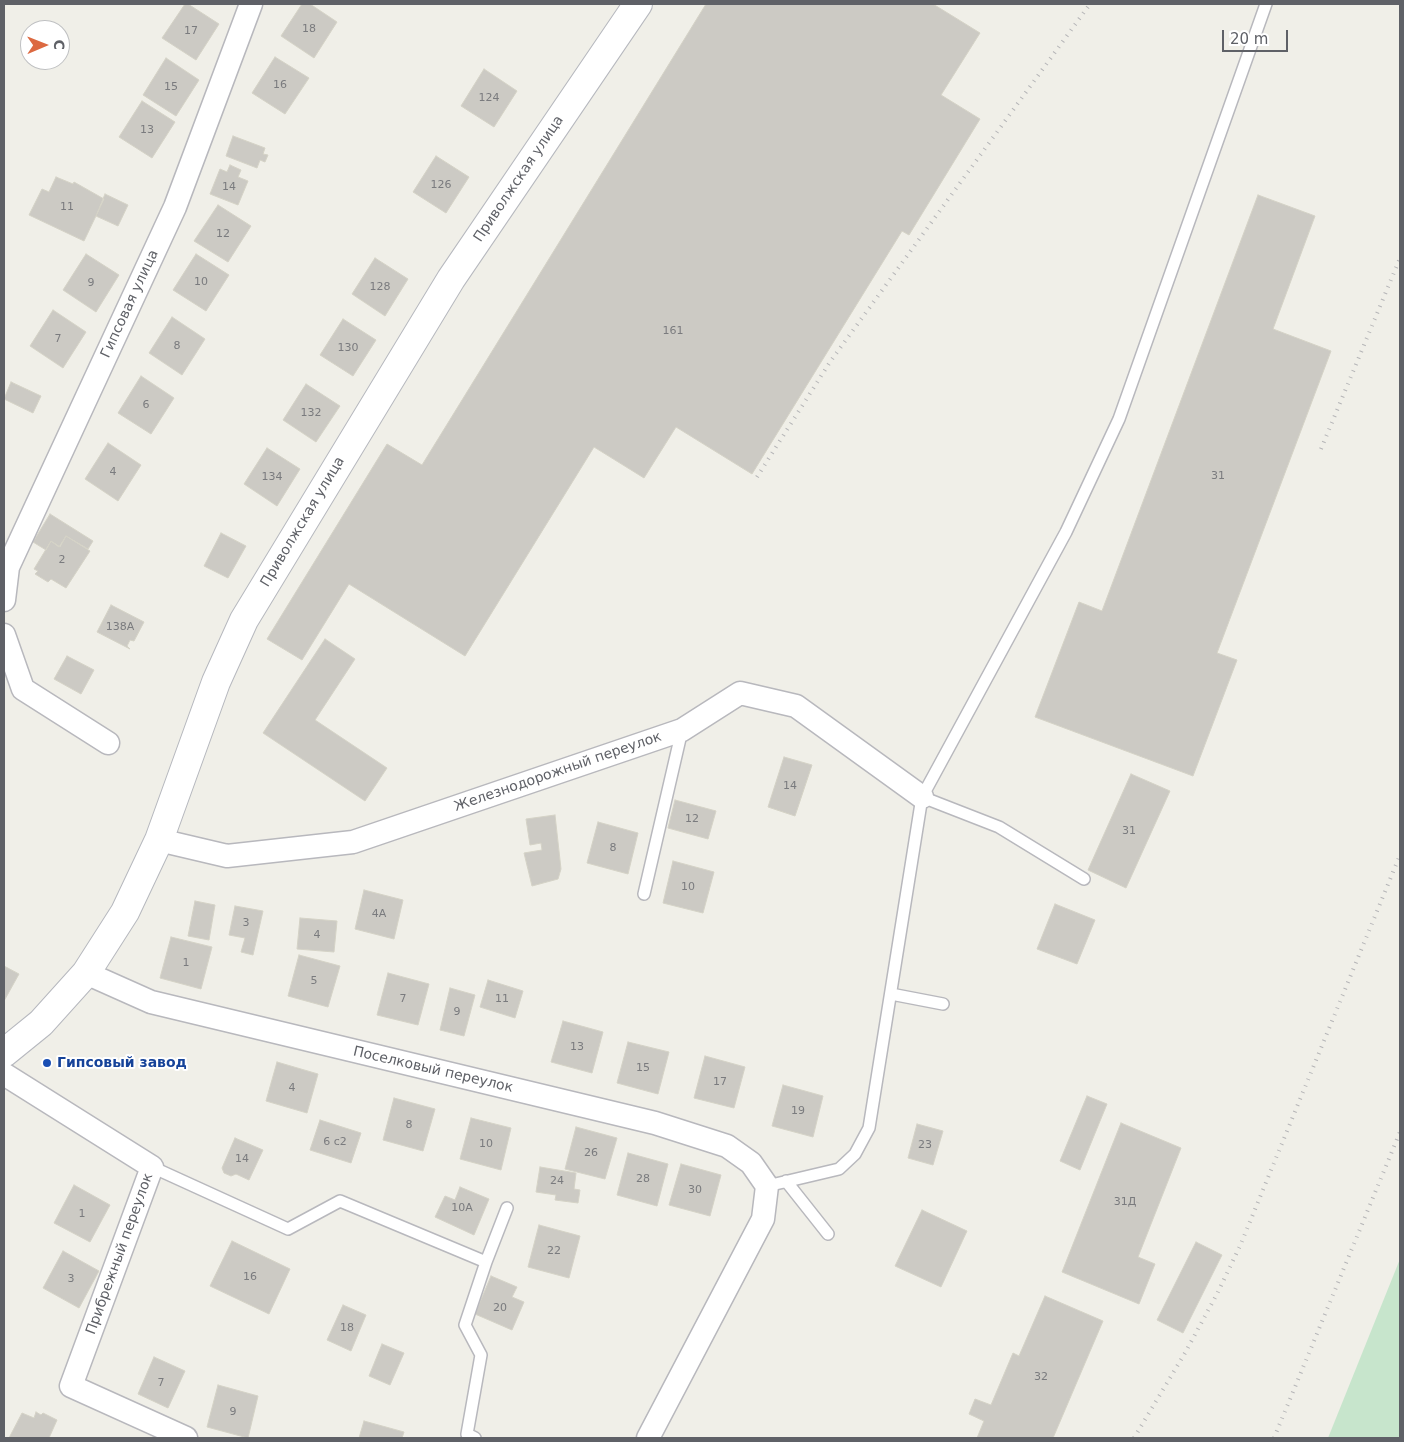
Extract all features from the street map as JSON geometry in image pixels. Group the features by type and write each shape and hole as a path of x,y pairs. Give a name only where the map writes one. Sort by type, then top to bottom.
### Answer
{"main road":[{"name":"Приволжская улица","path":"4,1053 41,1023 86,973 125,912 159,840 216,682 244,620 451,280 638,4"}],"street":[{"name":"Гипсовая улица","path":"4,600 8,567 175,207 251,4"},
{"path":"4,635 23,689 108,743"},
{"name":"Железнодорожный переулок","path":"159,840 228,856 353,842 682,730 740,693 796,706 922,797"},
{"name":"Поселковый переулок","path":"86,973 151,1002 655,1123 727,1146 776,1183"},
{"name":"Прибрежный переулок","path":"4,1074 152,1167 71,1386 181,1437"},
{"path":"648,1438 763,1219 776,1183"}],"lane":[{"path":"776,1183 839,1169 855,1154 869,1128 922,797 1066,532 1119,419 1266,4"},
{"path":"644,894 682,730"},
{"path":"922,797 999,828 1084,879"},
{"path":"891,994 943,1004"},
{"path":"152,1167 288,1228 340,1201 486,1262"},
{"path":"776,1183 828,1234"},
{"path":"475,1438 467,1434 481,1354 465,1325 486,1262 507,1208"}],"green space":[{"path":"1400,1259 1400,1438 1328,1438"}],"building":[{"path":"185,4 188,4 219,24 196,60 162,38"},
{"path":"302,4 310,4 337,22 314,58 281,36"},
{"path":"706,4 933,4 980,33 941,95 980,119 909,235 902,231 752,474 676,427 644,478 594,447 465,656 349,584 302,660 267,639 387,444 422,465"},
{"path":"275,57 309,78 285,114 252,93"},
{"path":"166,58 199,80 176,116 143,95"},
{"path":"484,69 517,91 494,127 461,106"},
{"path":"142,101 175,122 152,158 119,137"},
{"path":"233,136 265,148 263,154 268,155 265,162 260,160 257,168 226,156"},
{"path":"436,156 469,177 446,213 413,192"},
{"path":"230,165 241,170 238,177 248,181 238,205 210,194 220,169 227,172"},
{"path":"56,177 73,184 74,182 104,199 84,241 29,215 42,189 49,192"},
{"path":"105,194 128,205 118,226 96,216"},
{"path":"1258,195 1315,216 1273,329 1331,351 1217,653 1237,660 1193,776 1035,717 1079,602 1102,611"},
{"path":"218,205 251,226 228,262 194,241"},
{"path":"86,254 119,275 96,312 63,290"},
{"path":"196,254 229,275 206,311 173,290"},
{"path":"375,258 408,279 385,316 352,294"},
{"path":"53,310 86,332 63,368 30,346"},
{"path":"172,317 205,339 182,375 149,353"},
{"path":"343,319 376,340 353,376 320,355"},
{"path":"141,376 174,398 151,434 118,413"},
{"path":"11,382 41,396 33,413 4,399"},
{"path":"306,384 340,406 316,442 283,420"},
{"path":"108,443 141,465 118,501 85,479"},
{"path":"267,448 300,469 277,506 244,484"},
{"path":"50,514 93,541 88,549 66,536 59,547 51,541 46,550 33,542"},
{"path":"221,533 246,546 228,578 204,566"},
{"path":"66,536 90,551 66,588 51,579 48,582 35,574 38,571 34,569 51,541 60,547"},
{"path":"111,605 144,622 134,641 130,640 127,646 130,649 97,632"},
{"path":"325,639 355,659 315,720 387,768 365,801 263,733"},
{"path":"67,656 94,670 81,694 54,679"},
{"path":"784,757 812,765 795,816 768,807"},
{"path":"1131,774 1170,791 1126,888 1088,870"},
{"path":"675,800 716,811 708,839 668,828"},
{"path":"555,815 561,869 558,879 532,886 524,853 542,850 541,843 530,845 526,819"},
{"path":"598,822 638,833 628,874 587,863"},
{"path":"673,861 714,872 703,913 663,903"},
{"path":"364,890 403,900 394,939 355,929"},
{"path":"195,901 215,905 209,940 188,936"},
{"path":"1055,904 1095,920 1077,964 1037,949"},
{"path":"235,906 263,911 253,955 241,952 245,938 229,935"},
{"path":"300,918 337,921 334,952 297,949"},
{"path":"171,937 212,947 201,989 160,978"},
{"path":"299,955 340,966 328,1007 288,996"},
{"path":"4,966 19,974 4,1001"},
{"path":"388,973 429,984 418,1025 377,1015"},
{"path":"488,980 523,991 515,1018 480,1007"},
{"path":"450,988 475,995 464,1036 440,1030"},
{"path":"563,1021 603,1032 592,1073 551,1062"},
{"path":"628,1042 669,1052 658,1094 617,1083"},
{"path":"705,1056 745,1067 734,1108 694,1098"},
{"path":"277,1062 318,1074 307,1113 266,1101"},
{"path":"783,1085 823,1096 813,1137 772,1126"},
{"path":"1087,1096 1107,1104 1080,1170 1060,1161"},
{"path":"394,1098 435,1109 423,1151 383,1140"},
{"path":"471,1118 511,1128 501,1170 460,1159"},
{"path":"320,1120 361,1133 351,1163 310,1150"},
{"path":"1121,1123 1181,1148 1138,1257 1155,1264 1139,1304 1062,1272"},
{"path":"917,1124 943,1131 933,1165 908,1158"},
{"path":"576,1127 617,1138 605,1179 565,1169"},
{"path":"235,1138 263,1150 249,1180 236,1174 231,1176 224,1173 222,1168"},
{"path":"628,1153 668,1164 657,1206 617,1195"},
{"path":"681,1164 721,1175 710,1216 669,1205"},
{"path":"540,1167 576,1173 574,1189 580,1190 578,1203 555,1200 556,1195 536,1192"},
{"path":"74,1185 110,1205 90,1242 54,1223"},
{"path":"460,1187 489,1199 474,1235 435,1217 445,1196 455,1200"},
{"path":"922,1210 967,1231 941,1287 895,1266"},
{"path":"539,1225 580,1236 569,1278 528,1267"},
{"path":"232,1241 290,1269 269,1314 210,1286"},
{"path":"1196,1242 1222,1255 1183,1333 1157,1320"},
{"path":"63,1251 99,1271 79,1308 43,1288"},
{"path":"491,1276 517,1287 512,1297 524,1302 512,1330 475,1314"},
{"path":"1045,1296 1103,1321 1053,1438 977,1438 984,1421 969,1414 975,1399 991,1405 1013,1353 1019,1356"},
{"path":"343,1305 366,1315 351,1351 327,1340"},
{"path":"382,1344 404,1353 390,1385 369,1376"},
{"path":"154,1357 185,1371 168,1408 138,1394"},
{"path":"218,1385 258,1396 248,1438 207,1427"},
{"path":"36,1412 41,1415 43,1413 57,1420 49,1438 9,1438 22,1413 34,1418"},
{"path":"364,1421 404,1432 402,1438 359,1438"}],"railway":[{"path":"757,477 830,362 1090,4"},
{"path":"1321,449 1400,258"},
{"path":"1134,1438 1185,1353 1240,1246 1400,855"},
{"path":"1274,1438 1400,1132"}],"place":[{"name":"Гипсовый завод","path":"47,1063"}]}
